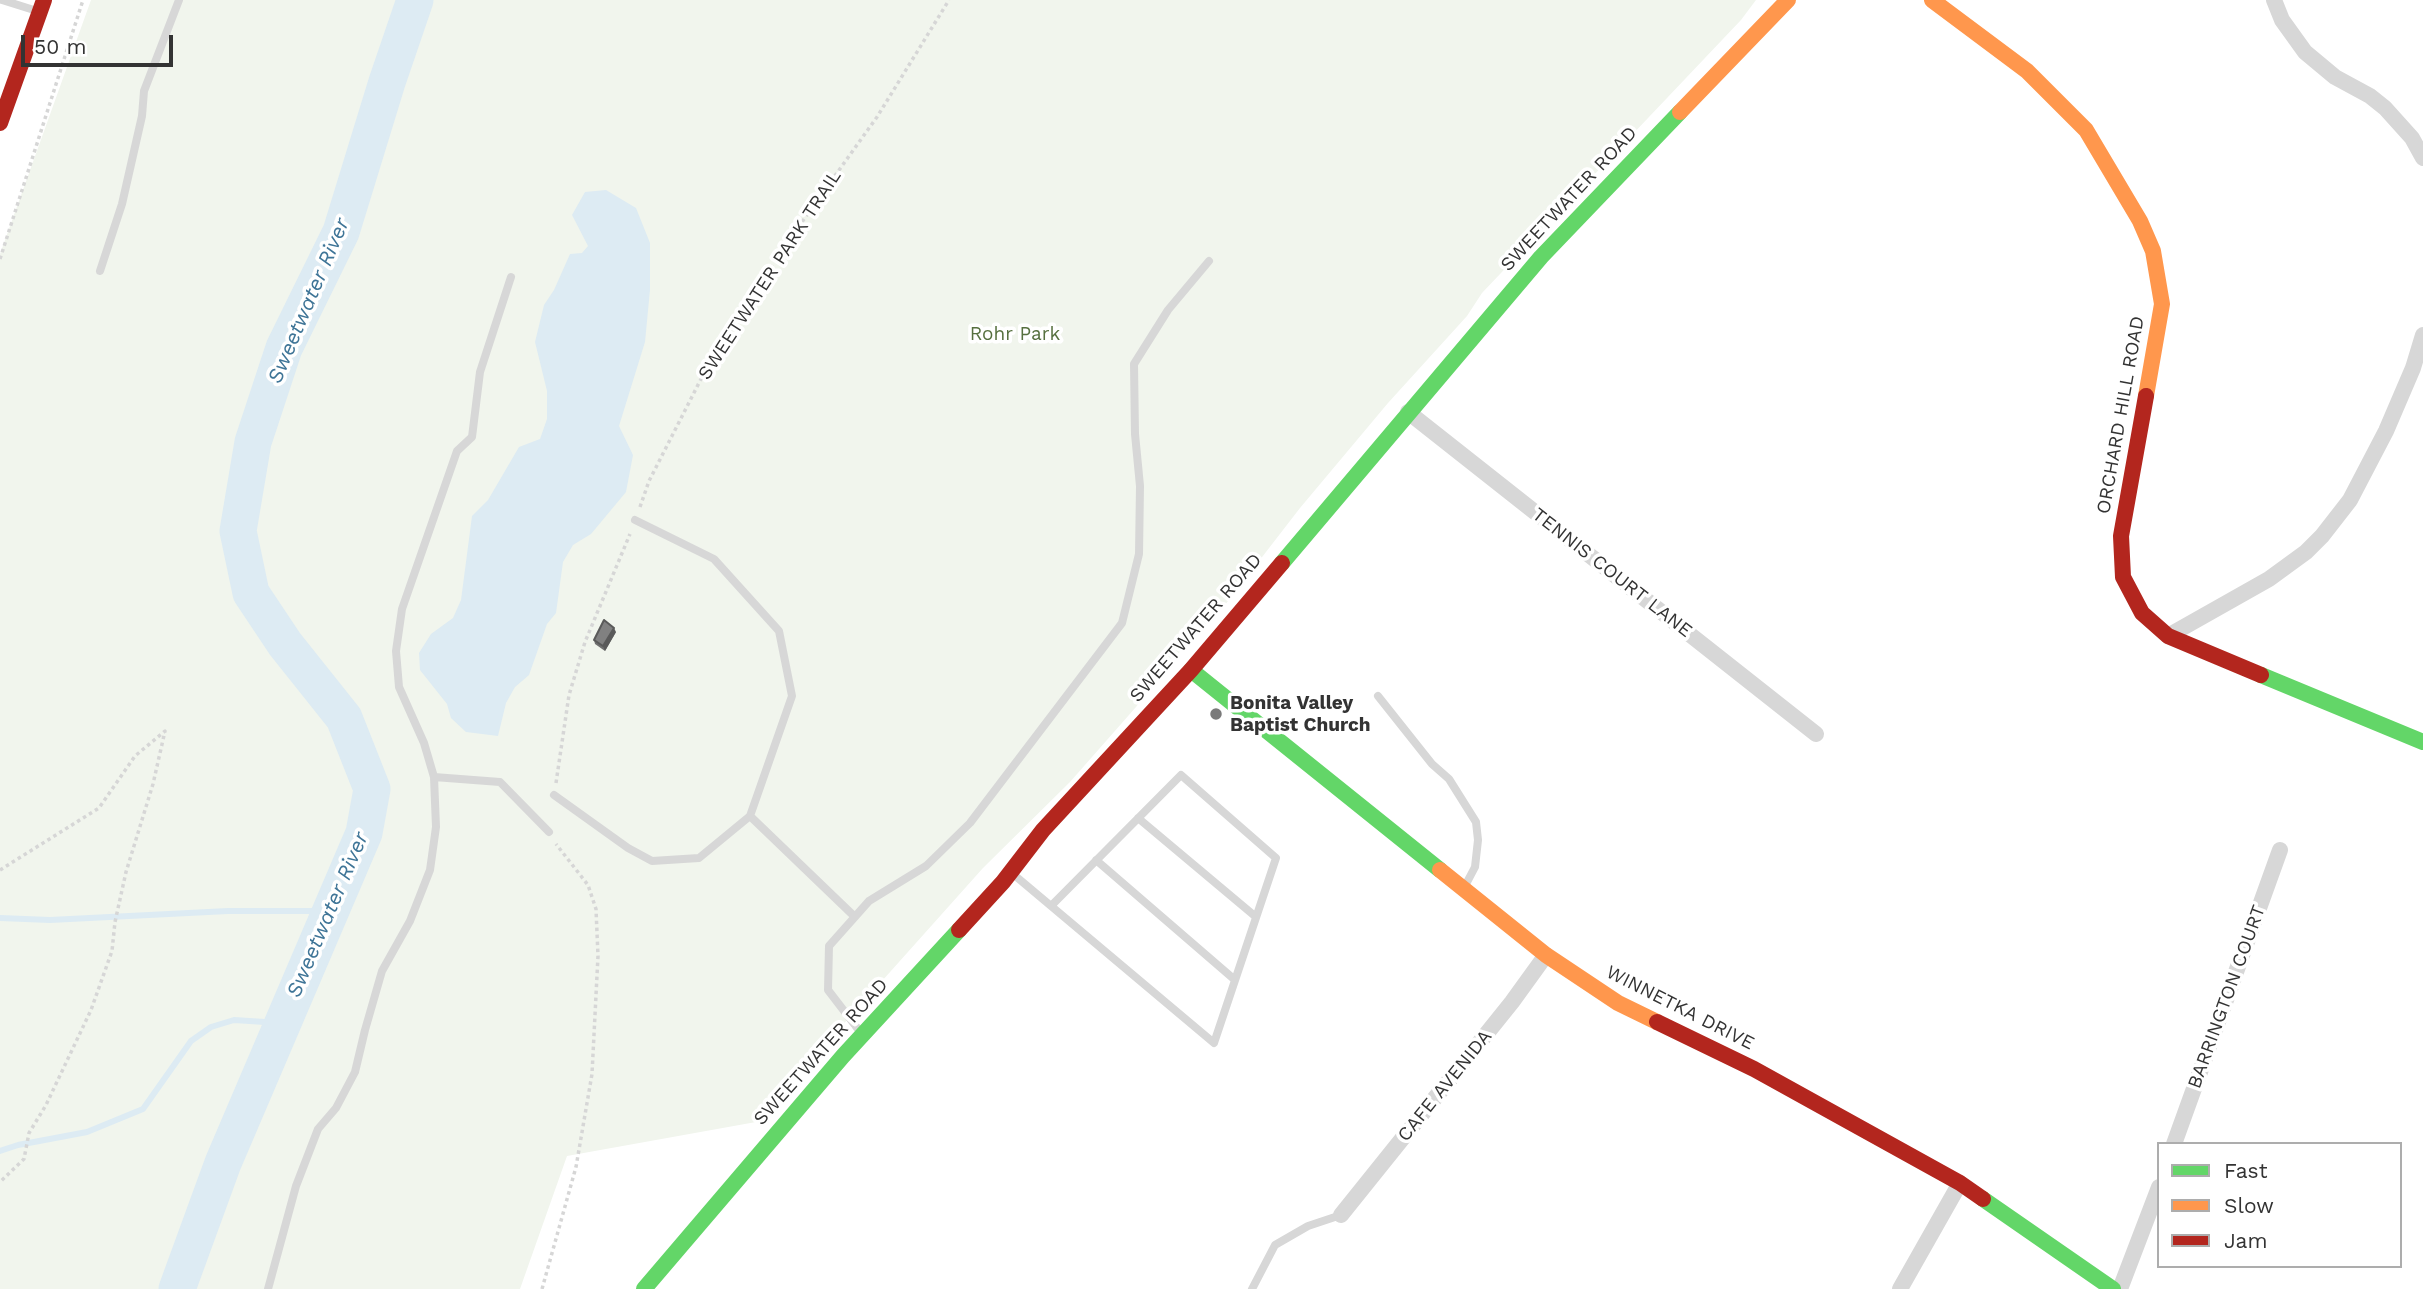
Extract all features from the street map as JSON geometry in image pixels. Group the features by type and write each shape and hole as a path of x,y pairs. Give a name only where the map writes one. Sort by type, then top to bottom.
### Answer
{"street":[{"name":"ORCHARD HILL ROAD","path":"1931,0 2027,71 2086,130 2140,221 2153,251 2162,304 2121,536 2123,577 2142,613 2168,636 2423,742"},
{"path":"2274,0 2287,28 2305,52 2335,77 2370,96 2385,108 2412,138 2423,158"},
{"name":"SWEETWATER ROAD","path":"644,1289 863,1036 1011,872 1043,831 1191,670 1541,257 1781,3"},
{"path":"0,122 42,6"},
{"path":"2168,636 2269,579 2306,552 2330,527 2350,500 2390,422 2413,368 2423,335"},
{"name":"TENNIS COURT LANE","path":"1408,412 1816,734"},
{"name":"WINNETKA DRIVE","path":"1191,670 1546,956 1618,1003 1754,1069 1960,1182 2113,1289"},
{"name":"BARRINGTON COURT","path":"2175,1142 2280,850"},
{"name":"CAFE AVENIDA","path":"1341,1215 1546,956"},
{"path":"1900,1289 1960,1182"},
{"path":"2120,1289 2157,1192"}],"lane":[{"path":"2,0 42,6"},
{"path":"100,271 122,204 142,116 144,91 179,0"},
{"path":"863,1036 828,990 829,946 869,901 926,866 970,823 1122,623 1139,554 1140,486 1135,433 1134,364 1168,310 1209,261"},
{"path":"268,1289 296,1186 318,1129 336,1108 355,1072 382,971 410,921 430,870 436,827 434,777 424,743 400,687 396,651 402,610 457,451 472,437 480,372 511,277"},
{"path":"554,795 628,848 652,861 699,858 750,816 792,696 779,631 714,559 635,520"},
{"path":"1378,696 1432,764 1449,779 1476,822 1478,840 1475,867 1463,889"},
{"path":"1011,872 1051,906 1214,1043 1276,858 1181,775 1051,906"},
{"path":"434,777 500,782 549,832"},
{"path":"750,816 855,917"},
{"path":"1138,818 1256,917"},
{"path":"1096,860 1235,980"},
{"path":"1252,1289 1275,1245 1308,1226 1341,1215"}],"path":[{"path":"0,259 83,0"},
{"name":"SWEETWATER PARK TRAIL","path":"554,795 569,695 585,642 649,481 701,379 779,254 877,117 949,0"},
{"path":"0,870 99,808 135,756 165,732 119,903 111,951 92,1010 27,1140 28,1150 18,1168 0,1182"},
{"path":"542,1289 576,1167 592,1074 598,956 596,909 588,885 549,832"}],"green space":[{"name":"Rohr Park","path":"91,0 1756,0 1741,20 1482,293 1467,316 1388,403 1300,508 1225,605 1173,659 1136,707 1070,782 983,868 756,1122 567,1156 520,1289 0,1289 0,254"}],"shaded area":[{"path":"606,190 636,208 650,243 650,290 645,342 619,426 633,455 626,492 591,534 573,545 563,562 556,613 547,624 529,675 515,687 506,703 498,736 466,732 451,718 447,704 420,670 419,653 431,634 453,618 461,600 472,516 488,500 519,447 540,439 547,419 547,391 535,342 544,305 570,254 582,253 588,246 572,215 585,192"}],"building":[{"path":"604,620 614,628 603,646 594,640"}],"waterway":[{"name":"Sweetwater River","path":"177,1289 223,1163 364,833 372,789 344,718 285,644 251,593 238,531 253,442 284,348 341,232 415,0"},
{"path":"0,918 50,920 228,911 330,911"},
{"path":"0,1151 87,1132 143,1109 191,1041 211,1027 234,1020 265,1022 280,1029"}],"traffic: fast":[{"path":"1282,563 1541,257 1680,112"},
{"path":"1191,670 1440,870"},
{"path":"2261,675 2423,742"},
{"path":"644,1289 843,1056 959,930"},
{"path":"1983,1199 2113,1289"}],"traffic: slow":[{"path":"1680,112 1788,0"},
{"path":"1932,0 2027,71 2086,130 2140,221 2153,251 2162,304 2146,396"},
{"path":"1440,870 1546,955 1618,1003 1657,1022"}],"traffic: jam":[{"path":"0,123 44,0"},
{"path":"2146,396 2121,536 2123,577 2142,613 2168,636 2261,675"},
{"path":"959,930 1003,882 1043,830 1191,670 1282,563"},
{"path":"1657,1022 1754,1069 1960,1183 1983,1199"}],"place":[{"name":"Bonita Valley Baptist Church","path":"1216,714"}]}
